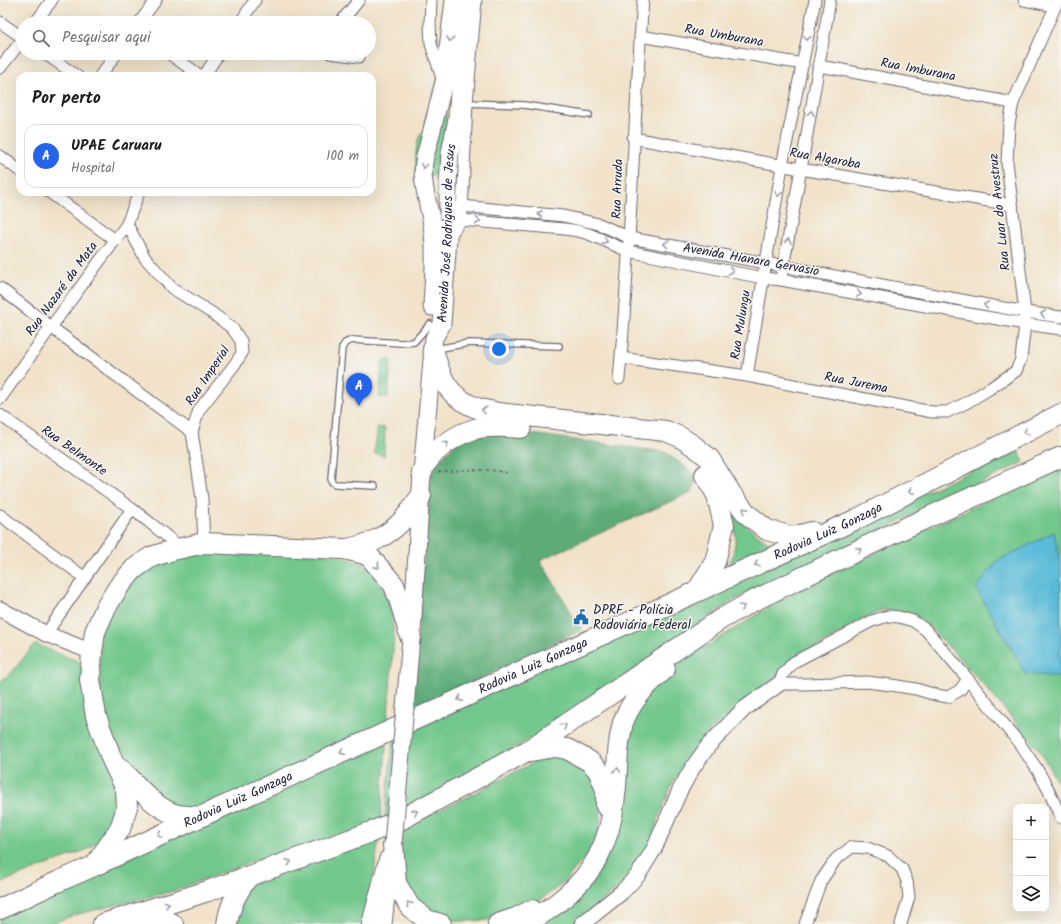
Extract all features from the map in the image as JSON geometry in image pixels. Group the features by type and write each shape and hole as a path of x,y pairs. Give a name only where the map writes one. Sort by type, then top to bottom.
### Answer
{"highway":[{"path":"433,337 438,370 445,383 460,400 477,408 498,413 666,431 680,437 709,458 732,495 747,514 767,530 792,537 857,519"},
{"name":"Rodovia Luiz Gonzaga","path":"0,909 857,519 1061,414"},
{"path":"422,473 426,463 439,449 453,438 475,429 501,426 633,438 660,443 676,448 697,460 717,495 724,525 715,562 697,591"},
{"path":"103,924 208,891 400,820 527,752 721,619 751,602 896,532 1061,457"},
{"path":"344,549 363,546 382,537 395,528 405,518 421,496"},
{"path":"94,866 120,829 127,807 126,789 112,760 96,716 90,680 92,652 95,632 105,609 119,586 134,569 151,557 204,543 344,549 361,553 369,556 394,585 411,639"},
{"path":"522,924 542,913 571,891 586,875 598,857 611,825 615,796 619,740 623,721 635,700 654,678 721,619"},
{"path":"498,924 531,911 555,895 575,877 586,865 594,852 602,833 607,815 606,790 598,770 589,761 567,749 556,747 527,752"},
{"path":"112,760 147,796 163,809 179,815 200,817"},
{"path":"372,924 393,844"},
{"path":"393,844 396,883 410,907 427,920 441,924"},
{"path":"227,924 229,912 237,891 248,876"},
{"path":"129,915 166,921 173,924"}],"main road":[{"name":"Avenida José Rodrigues de Jesus","path":"433,337 433,232 424,186 423,168 444,82 454,0"},
{"name":"Avenida José Rodrigues de Jesus","path":"433,337 442,324 448,238 454,218 448,184 450,153 456,119 466,0"},
{"path":"428,146 434,142 440,142 445,145 450,153"},
{"path":"424,186 431,191 437,192 448,184"},
{"path":"383,924 393,844 411,639 433,337"}],"street":[{"path":"40,16 52,0"},
{"path":"144,16 156,0"},
{"path":"346,16 359,0"},
{"path":"431,0 431,44 444,82"},
{"path":"454,218 462,206 476,0"},
{"name":"Rua Arruda","path":"619,379 630,238 642,0"},
{"name":"Rua Mulungu","path":"747,376 782,166 803,64 814,0"},
{"path":"781,280 830,0"},
{"path":"1024,0 1057,3"},
{"path":"244,16 253,1"},
{"name":"Rua Luar do Avestruz","path":"1025,312 1006,162 1009,124 1012,103 1057,3"},
{"path":"0,22 16,34"},
{"name":"Rua Umburana","path":"640,36 803,64"},
{"path":"0,68 16,48"},
{"path":"54,60 71,72"},
{"path":"103,72 112,60"},
{"path":"178,60 196,72"},
{"path":"205,72 214,60"},
{"name":"Rua Imburana","path":"818,66 1012,103"},
{"name":"Rua Algaroba","path":"634,138 782,166 1012,205"},
{"path":"0,156 16,168"},
{"path":"54,196 115,240"},
{"name":"Rua Nazaré da Mata","path":"0,399 50,327 127,224 138,196"},
{"name":"Avenida Hianara Gervasio","path":"462,206 563,216 599,224 630,238 766,262 1025,312 1061,316"},
{"name":"Avenida Hianara Gervasio","path":"454,218 578,231 589,234 628,251 764,278 1061,329"},
{"name":"Rua Imperial","path":"127,224 145,258 172,288 212,313 232,328 241,341 242,353 199,410 192,432 202,499 204,543"},
{"path":"0,288 192,432"},
{"name":"Rua Jurema","path":"621,358 747,376 932,412 947,412 966,403 1016,371 1022,358 1025,312"},
{"name":"Rua Belmonte","path":"0,415 132,509 181,548"},
{"path":"46,634 132,509"},
{"path":"0,515 85,578"},
{"path":"0,610 46,634 92,652"},
{"path":"582,924 622,892 638,874 654,849 680,790 694,767 709,745 744,709 779,684 783,674 794,662 872,620 888,616 908,619 926,630 968,679 1019,743 1037,769 1061,818"},
{"path":"779,684 867,682 910,688 948,697 960,690 968,679"},
{"path":"805,924 821,881 836,858 852,847 868,848 888,856 902,869 907,881 909,897 900,924"}],"lane":[{"path":"456,119 468,103 524,105 589,115"},
{"path":"375,486 335,484 331,479 342,348 345,343 352,340 402,343 414,342 433,337 469,343 559,346"}],"path":[{"path":"422,473 465,470 490,470 508,473"}],"green space":[{"path":"449,44 444,94 450,153 445,145 440,142 438,171 433,176 428,178 416,173 417,147 421,133 426,131 425,120"},
{"path":"391,359 388,397 379,397 382,360"},
{"path":"378,427 385,428 384,456 374,453"},
{"path":"503,430 665,452 698,476 692,492 540,560 582,630 412,711 429,490 434,467 458,440"},
{"path":"1018,450 1024,462 732,601 556,724 384,823 394,733"},
{"path":"1061,466 1061,789 1039,750 982,683 930,627 910,612 881,610 810,650 774,681 710,731 674,780 659,816 651,843 620,887 574,924 534,924 601,864 628,724 651,687 678,664 779,601 828,575"},
{"path":"730,511 750,529 768,542 789,548 723,576 733,556 736,537"},
{"path":"180,553 332,554 364,564 374,574 386,593 391,607 394,636 387,728 198,810 174,809 123,767 100,716 100,630 138,571"},
{"path":"35,644 85,664 122,787 117,826 88,849 0,883 0,682 12,672"},
{"path":"387,736 380,826 254,861 170,892 74,915 50,924 0,924 0,917"},
{"path":"555,757 567,758 581,765 595,778 601,806 600,827 592,847 585,858 561,885 532,906 502,917 486,920 445,920 427,916 400,883 402,827 467,797 540,759"},
{"path":"380,831 367,924 229,924 249,880"}],"water":[{"path":"1054,532 1061,561 1061,677 1026,674 976,588 997,561"}],"place":[{"name":"UPAE Caruaru","path":"359,406"},
{"name":"DPRF - Polícia Rodoviária Federal","path":"581,617"}]}
